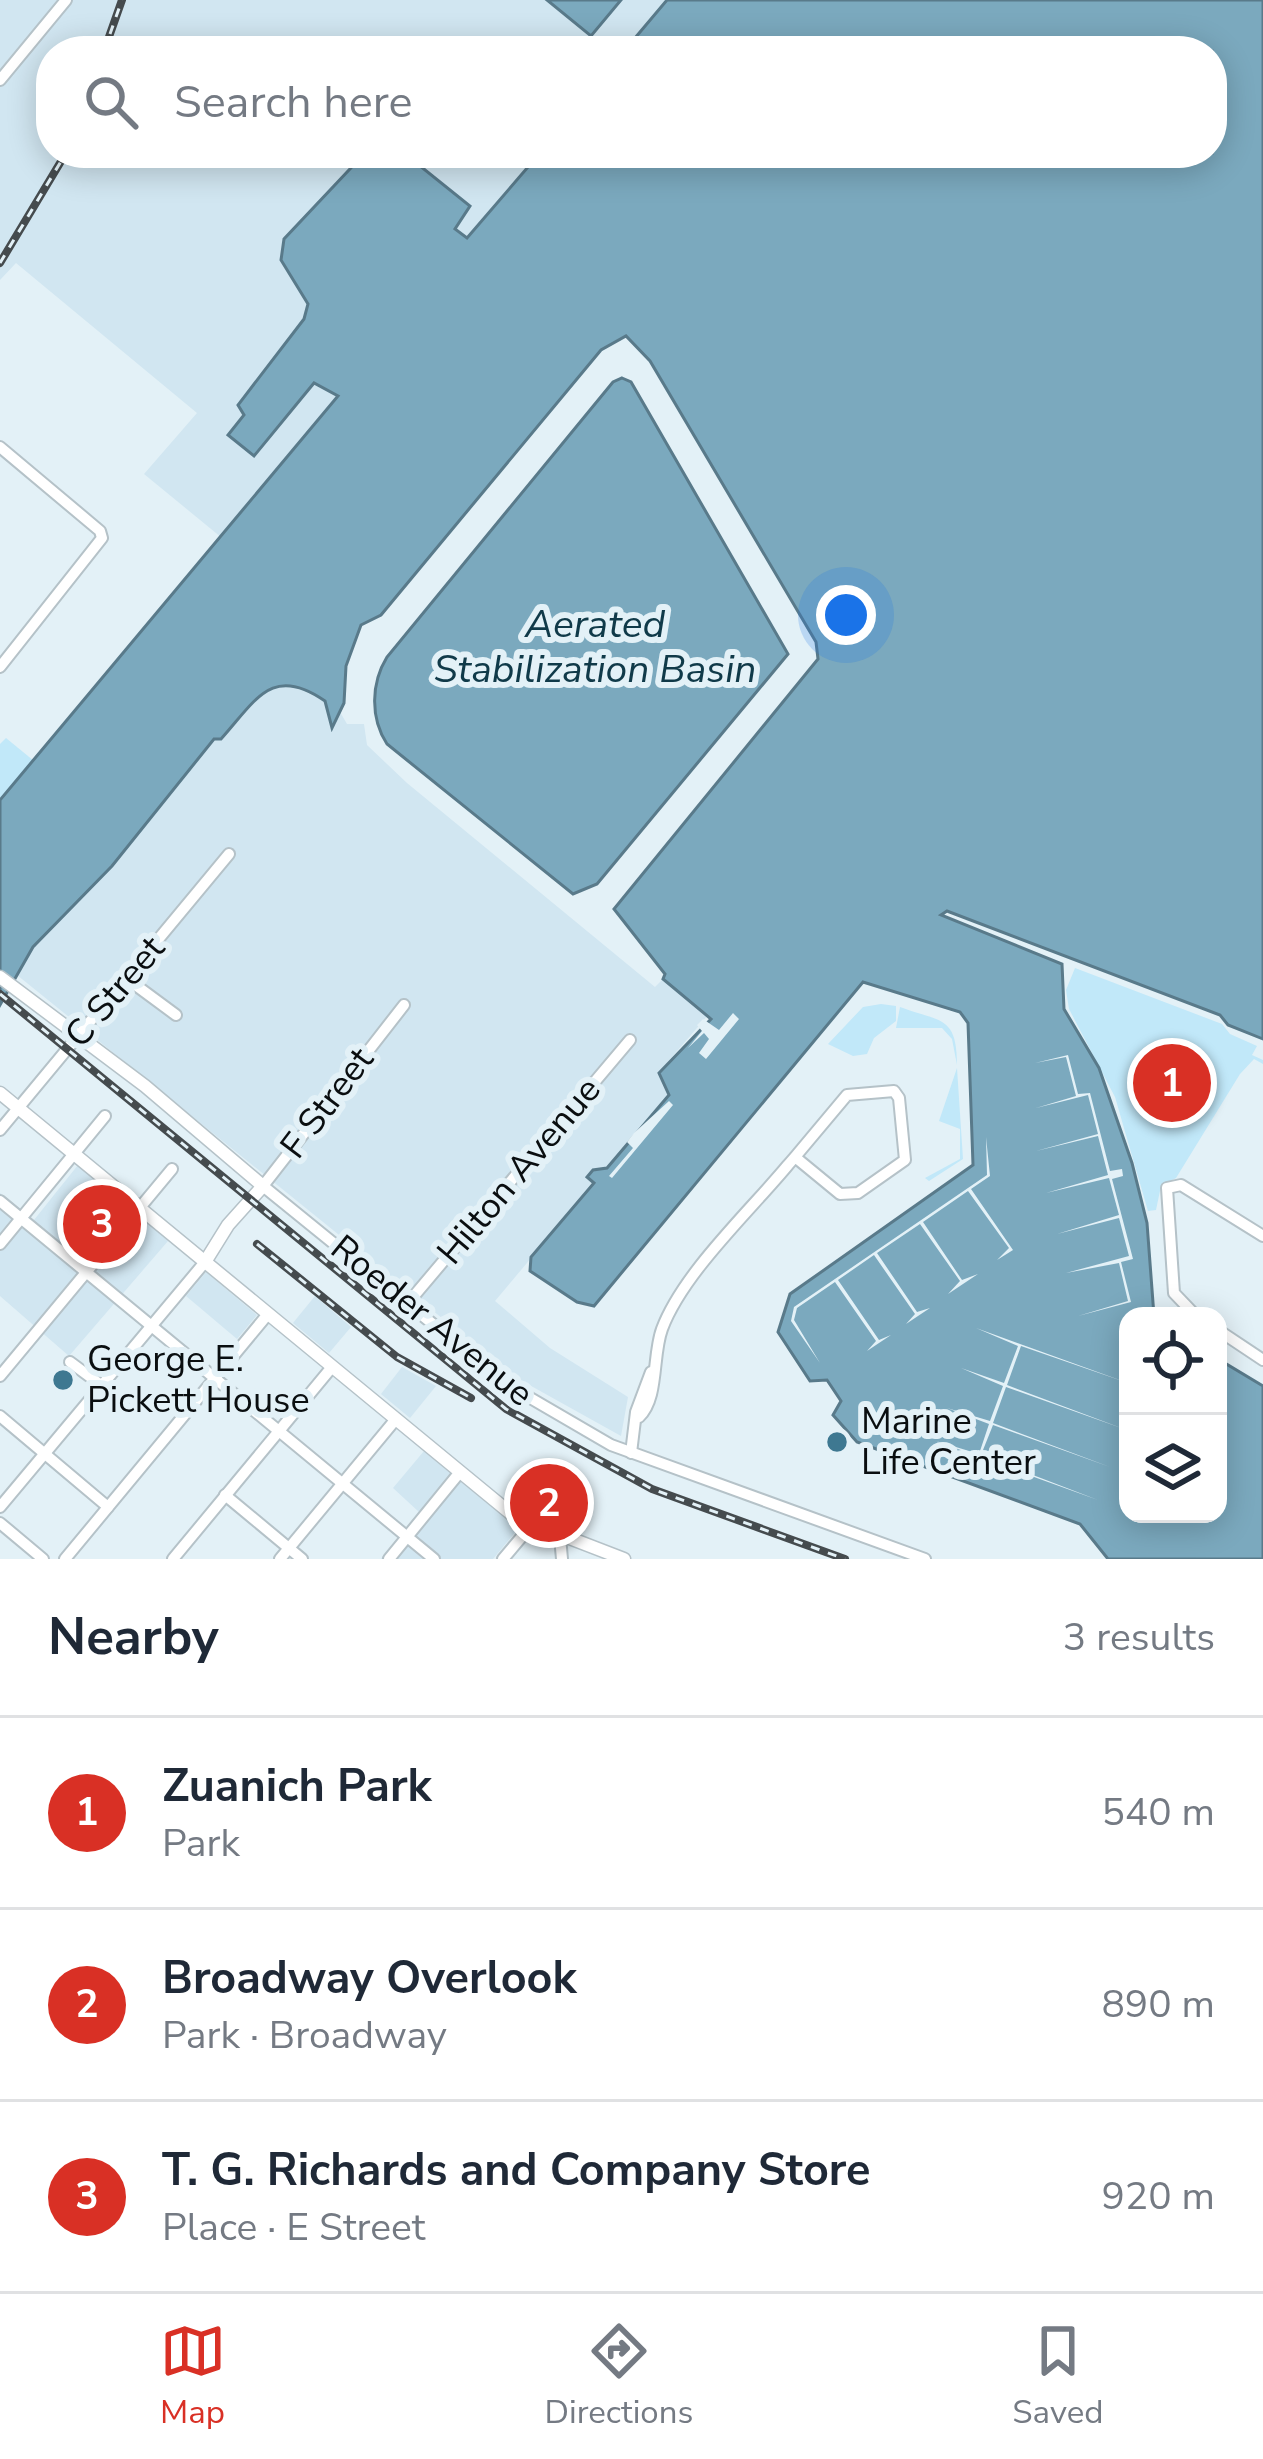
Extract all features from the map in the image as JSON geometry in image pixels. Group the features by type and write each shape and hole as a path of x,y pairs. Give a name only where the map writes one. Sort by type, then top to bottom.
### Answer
{"main road":[{"name":"Roeder Avenue","path":"0,977 79,1035 263,1186"},
{"path":"0,1094 529,1527 624,1559"},
{"name":"F Street","path":"205,1262 252,1208 250,1202 263,1186"}],"street":[{"path":"36,36 66,0"},
{"path":"0,80 36,36"},
{"path":"0,447 102,535 101,543 0,667"},
{"name":"C Street","path":"0,1130 229,854"},
{"path":"126,978 176,1015"},
{"name":"F Street","path":"263,1186 404,1006"},
{"name":"Hilton Avenue","path":"408,1303 630,1040"},
{"path":"632,1453 662,1328 679,1297 795,1157 847,1095 894,1090 899,1098 905,1160 858,1193 840,1194 795,1157"},
{"path":"0,1244 105,1117"},
{"path":"0,1376 172,1169"},
{"path":"1186,1307 1175,1297 1167,1188 1181,1185 1263,1236"},
{"name":"Roeder Avenue","path":"263,1186 527,1399 632,1453 925,1559"},
{"path":"0,1201 434,1559"},
{"name":"F Street","path":"0,1507 205,1262"},
{"path":"65,1559 268,1314"},
{"path":"1227,1336 1263,1360"},
{"path":"70,1361 124,1408"},
{"path":"173,1559 332,1367"},
{"path":"0,1416 108,1507"},
{"path":"280,1559 396,1419"},
{"path":"389,1559 460,1472"},
{"path":"503,1559 561,1490"},
{"path":"226,1495 302,1559"},
{"path":"0,1523 43,1559"},
{"path":"560,1537 562,1559"}],"shaded area":[{"path":"0,0 547,0 591,36 36,36 36,168 351,168 294,227 281,260 308,304 299,331 244,414 254,456 314,383 338,395 222,538 144,474 197,413 16,263 0,280"},
{"path":"621,0 667,0 637,36 591,36"},
{"path":"423,168 527,168 467,239 455,229 470,205"},
{"path":"284,682 325,701 331,728 340,712 347,724 364,724 367,745 407,783 655,987 663,979 709,1014 659,1072 669,1095 606,1168 592,1170 588,1177 595,1182 495,1301 550,1348 628,1397 621,1436 515,1377 17,975 33,947 111,866 214,739 221,738 268,688"},
{"path":"6,738 34,761 0,800 0,744"},
{"path":"1075,968 1222,1024 1230,1034 1257,1046 1252,1055 1263,1060 1263,1064 1254,1059 1240,1074 1176,1178 1161,1186 1156,1210 1148,1211 1115,1097 1069,1009 1066,990"},
{"path":"896,1006 896,1021 874,1038 867,1054 853,1056 828,1044 863,1007"},
{"path":"900,1007 950,1029 954,1037 957,1065 952,1039 942,1028 896,1028"},
{"path":"957,1068 963,1159 929,1181 925,1178 960,1159 960,1129 939,1121"},
{"path":"78,1165 127,1206 114,1223 101,1213 92,1222 107,1236 118,1244 139,1216 168,1241 69,1356 0,1296 0,1193 34,1220"},
{"path":"206,1272 257,1315 237,1339 186,1296"},
{"path":"315,1296 351,1327 329,1353 293,1323"},
{"path":"402,1367 436,1386 410,1418 381,1394"},
{"path":"424,1451 518,1529 493,1559 381,1559 419,1512 393,1488"},
{"path":"556,1474 572,1480 574,1493 551,1523 524,1513"}],"water":[{"path":"547,0 621,0 591,36"},
{"path":"667,0 1263,0 1263,1039 1228,1025 1220,1015 947,911 941,915 1062,964 1064,1009 1099,1068 1132,1163 1147,1223 1153,1307 1119,1307 1119,1523 1227,1523 1227,1364 1263,1386 1263,1559 1108,1559 1080,1524 857,1442 833,1415 841,1401 827,1380 810,1381 778,1332 790,1294 973,1165 968,1023 960,1012 863,982 594,1306 577,1302 530,1271 531,1257 594,1183 587,1177 593,1170 607,1168 669,1095 659,1073 711,1019 663,979 665,974 614,909 818,659 816,642 650,361 626,336 601,350 381,615 361,625 346,666 344,703 332,728 325,701 307,690 278,686 255,700 221,739 214,739 112,866 33,947 0,1005 0,800 338,396 314,383 254,456 228,435 244,415 238,405 304,319 308,304 281,260 284,239 351,168 423,168 470,206 455,229 467,238 527,168 1227,168 1227,36 637,36"},
{"name":"Aerated Stabilization Basin","path":"622,378 631,382 788,654 597,884 573,894 387,744 375,712 375,689 387,657 613,382"}],"pier":[{"path":"733,1013 739,1019 706,1059 699,1053 709,1039 704,1033 688,1048 702,1031 697,1025 703,1019 719,1030"},
{"path":"1068,1055 1078,1094 1090,1093 1110,1171 1122,1169 1123,1176 1112,1179 1133,1259 1121,1262 1131,1302 1078,1316 1128,1301 1119,1263 1066,1273 1129,1256 1119,1218 1057,1234 1119,1215 1109,1178 1046,1193 1108,1175 1098,1136 1036,1151 1098,1134 1088,1095 1036,1108 1076,1096 1066,1057 1035,1063"},
{"path":"669,1101 673,1105 609,1176 633,1148 627,1142 634,1133"},
{"path":"986,1137 990,1176 971,1189 1013,1250 997,1260 1009,1248 968,1191 923,1222 962,1280 978,1274 948,1294 960,1281 920,1224 877,1253 917,1312 930,1308 906,1324 915,1314 874,1255 838,1280 879,1340 891,1335 867,1351 876,1341 835,1282 797,1308 794,1320 820,1363 791,1321 794,1307 987,1175"},
{"path":"976,1328 1119,1380 1021,1346 1007,1385 1119,1427 1006,1387 993,1423 1110,1467 993,1425 981,1455 1098,1500 981,1458 972,1475 977,1456 936,1441 979,1454 989,1424 947,1408 990,1421 1003,1386 961,1368 1004,1383 1018,1346"}],"railway":[{"path":"109,36 122,0"},
{"path":"0,263 57,168"},
{"path":"0,994 506,1409 652,1489 845,1559"},
{"path":"257,1244 397,1357 471,1398"}],"place":[{"name":"Zuanich Park","path":"1172,1083"},
{"name":"T. G. Richards and Company Store","path":"102,1224"},
{"name":"George E. Pickett House","path":"63,1380"},
{"name":"Marine Life Center","path":"837,1442"},
{"name":"Broadway Overlook","path":"549,1503"}]}
